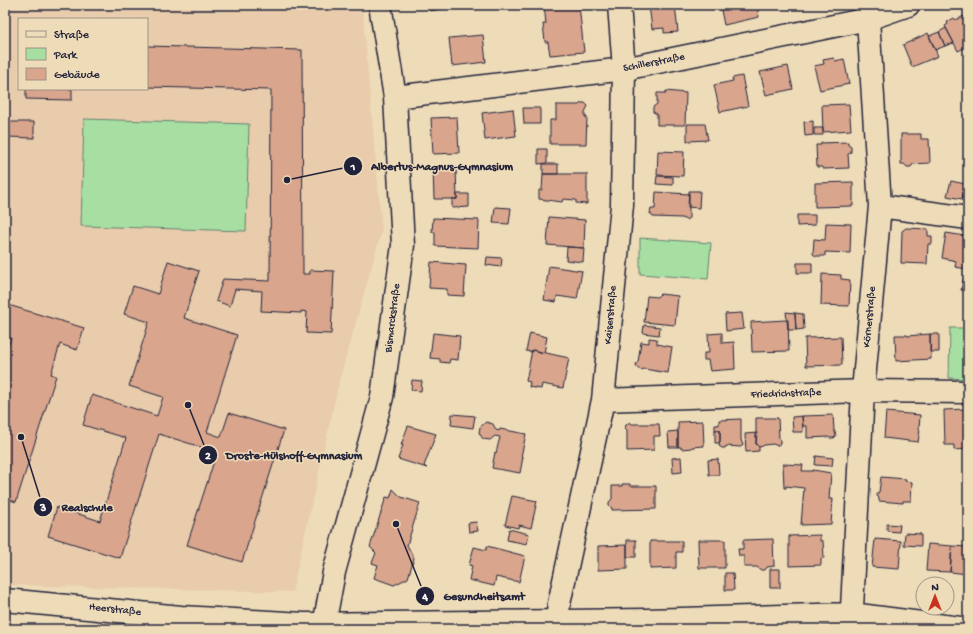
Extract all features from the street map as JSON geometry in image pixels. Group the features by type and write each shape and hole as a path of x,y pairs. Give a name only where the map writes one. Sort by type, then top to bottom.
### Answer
{"street":[{"name":"Bismarckstraße","path":"311,626 334,572 382,396 403,245 395,97 380,5"},
{"name":"Kaiserstraße","path":"556,625 559,604 603,400 622,205 624,69 619,5"},
{"name":"Schillerstraße","path":"395,97 624,69 867,12 908,5"},
{"name":"Körnerstraße","path":"851,622 863,391 880,206 867,12"},
{"path":"880,206 968,218"},
{"name":"Friedrichstraße","path":"603,400 863,391 968,392"},
{"name":"Heerstraße","path":"5,600 180,623 311,626 428,626 556,625 646,620 851,622 968,629"}],"shaded area":[{"path":"5,5 362,5 382,230 340,378 292,592 5,585"}],"green space":[{"path":"84,119 249,124 246,231 81,226"},
{"path":"640,238 711,243 708,279 640,274"},
{"path":"950,328 968,328 968,379 949,378"}],"building":[{"path":"417,5 440,5 441,9 430,11 429,7 417,8"},
{"path":"544,5 579,5 584,52 550,55 548,42 545,42 543,24 546,24"},
{"path":"649,5 675,5 678,32 664,33 664,28 652,29"},
{"path":"720,5 757,5 759,17 724,25"},
{"path":"968,14 968,50 966,47 958,51 945,26 948,24 947,22 954,18 956,20"},
{"path":"946,28 954,43 945,46 939,32"},
{"path":"939,32 945,46 935,50 929,36"},
{"path":"928,33 938,56 912,67 903,45"},
{"path":"483,35 486,62 452,66 449,38"},
{"path":"148,46 302,50 303,274 310,274 310,270 334,271 331,334 306,333 307,312 261,311 262,291 235,289 230,306 216,301 223,279 270,281 271,90 148,87"},
{"path":"834,58 835,61 844,59 849,84 820,90 814,66 824,64 823,60"},
{"path":"788,66 793,89 766,95 760,72"},
{"path":"742,76 748,106 720,112 714,85 733,81 732,78"},
{"path":"26,90 72,90 72,100 26,99"},
{"path":"666,91 686,93 685,125 657,125 657,114 653,112 653,107 657,104 657,93 666,93"},
{"path":"581,103 585,103 588,106 585,112 585,117 587,117 586,144 550,144 550,120 556,120 556,105 579,105"},
{"path":"849,104 851,130 823,132 822,105"},
{"path":"523,108 540,108 540,124 524,124"},
{"path":"513,109 516,136 485,140 482,113"},
{"path":"457,117 459,153 433,154 431,118"},
{"path":"813,121 813,135 805,136 804,122"},
{"path":"9,122 34,122 34,138 8,137"},
{"path":"687,124 705,124 708,140 687,141"},
{"path":"814,128 823,128 823,135 814,135"},
{"path":"901,134 921,134 921,139 929,139 930,163 913,164 911,167 901,164"},
{"path":"848,142 848,145 851,147 851,152 848,154 849,168 823,169 822,167 817,167 816,145 821,145 821,143"},
{"path":"538,149 547,149 547,163 538,164"},
{"path":"658,151 684,152 683,176 657,175"},
{"path":"543,164 558,164 558,174 543,174"},
{"path":"433,168 456,168 457,199 434,199"},
{"path":"543,174 587,174 587,204 576,203 576,200 563,199 562,202 539,199 539,190 542,190"},
{"path":"657,176 673,177 673,185 656,184"},
{"path":"951,181 965,184 962,199 947,196"},
{"path":"853,182 853,206 815,207 815,183"},
{"path":"968,185 968,201 964,200"},
{"path":"689,191 700,191 699,208 688,207"},
{"path":"656,192 689,194 689,218 686,220 682,218 653,217 650,213 651,209 655,209"},
{"path":"457,194 469,194 469,207 452,208 452,199 457,199"},
{"path":"495,207 511,208 509,224 493,223"},
{"path":"797,215 815,215 815,225 797,226"},
{"path":"549,217 585,220 584,248 547,245"},
{"path":"433,218 479,220 478,248 435,246 435,232 432,232"},
{"path":"826,223 851,224 850,253 825,252 825,256 816,256 813,254 814,239 825,240"},
{"path":"906,228 928,229 928,236 932,236 932,244 928,244 927,264 901,263 902,231"},
{"path":"946,233 968,237 967,269 955,267 956,261 942,258"},
{"path":"567,247 584,248 583,262 566,260"},
{"path":"487,257 502,258 501,267 486,265"},
{"path":"168,261 199,271 184,318 237,335 207,432 221,437 229,413 284,430 242,562 187,545 217,452 159,434 120,558 48,536 57,507 100,521 126,438 83,425 92,395 157,416 163,397 129,386 149,322 124,314 133,286 158,294"},
{"path":"431,262 466,265 464,296 447,295 447,289 429,288"},
{"path":"797,263 812,263 812,273 797,273"},
{"path":"549,266 582,271 577,299 557,296 556,302 544,300"},
{"path":"965,272 968,273 968,291 961,290"},
{"path":"822,274 841,275 841,279 850,280 849,306 821,305"},
{"path":"660,294 678,296 675,325 644,322 647,296 657,297"},
{"path":"5,304 84,328 77,350 60,344 51,374 56,376 16,502 5,498 5,343 9,344 11,338 5,336"},
{"path":"786,312 795,313 796,330 788,330"},
{"path":"742,313 744,329 726,331 725,314"},
{"path":"795,313 803,314 804,329 796,330"},
{"path":"788,320 789,351 752,352 751,322"},
{"path":"644,325 660,327 659,335 643,333"},
{"path":"433,333 460,336 458,360 450,359 449,363 440,362 440,359 430,358"},
{"path":"530,333 547,337 544,353 532,350 531,352 526,351"},
{"path":"722,333 722,343 734,342 735,369 710,371 708,360 704,360 704,353 709,353 708,334"},
{"path":"930,334 931,359 896,361 895,335 907,336"},
{"path":"930,334 939,334 939,352 930,352"},
{"path":"841,337 842,365 806,366 805,338"},
{"path":"649,338 657,339 657,344 672,347 668,373 644,369 641,370 637,368 636,364 638,362 641,342 649,343"},
{"path":"532,350 569,358 563,388 542,384 541,389 529,387 530,382 526,381"},
{"path":"412,380 422,381 421,391 411,390"},
{"path":"965,408 968,408 968,424 967,424"},
{"path":"966,409 968,449 954,450 954,445 945,445 944,410"},
{"path":"886,412 920,415 918,442 884,438"},
{"path":"452,414 475,416 473,428 451,425"},
{"path":"833,415 836,436 834,438 807,438 807,426 803,426 802,416"},
{"path":"802,416 803,432 793,432 792,417"},
{"path":"756,418 778,418 780,443 778,446 773,444 759,447 756,444"},
{"path":"741,419 741,440 743,445 741,447 726,446 725,448 719,446 720,430 715,430 715,425 719,425 719,420"},
{"path":"703,421 704,446 681,449 681,447 678,447 678,422"},
{"path":"486,422 493,424 496,430 499,431 500,429 526,434 521,457 523,457 520,473 492,468 500,437 495,436 490,440 483,439 479,433 480,427"},
{"path":"630,422 632,424 659,424 660,436 654,436 654,450 627,451 627,430 625,428"},
{"path":"408,426 436,434 424,466 427,468 398,459"},
{"path":"715,430 720,430 719,443 715,443"},
{"path":"678,431 678,447 669,447 668,432"},
{"path":"757,433 756,444 759,447 759,451 746,452 745,434"},
{"path":"816,456 833,458 832,466 815,465"},
{"path":"681,457 682,472 673,473 672,458"},
{"path":"718,459 719,475 709,475 708,460"},
{"path":"783,464 803,465 802,471 813,470 831,473 829,499 833,499 831,524 801,525 804,488 786,486 786,488 784,488"},
{"path":"881,477 906,479 905,481 912,482 911,501 903,501 903,503 879,501 877,493 879,492"},
{"path":"622,484 630,484 630,486 656,486 656,509 612,510 609,506 609,502 612,499 612,486 622,486"},
{"path":"393,489 401,497 420,503 407,545 414,558 408,578 394,585 374,578 378,565 372,563 376,553 370,547 386,497 390,498"},
{"path":"512,496 537,501 531,528 519,525 518,528 505,525"},
{"path":"476,522 478,531 469,532 468,523"},
{"path":"887,524 900,525 899,532 887,531"},
{"path":"509,529 529,534 527,544 507,540"},
{"path":"905,533 921,534 921,546 904,545"},
{"path":"820,535 820,541 823,541 824,558 821,558 821,565 789,566 789,536"},
{"path":"773,539 774,566 767,567 765,570 761,570 757,567 744,567 744,556 739,556 738,549 743,549 743,540"},
{"path":"875,539 901,541 899,569 872,567"},
{"path":"627,540 636,540 636,557 627,557"},
{"path":"698,540 725,540 725,568 699,568"},
{"path":"650,541 682,541 682,552 676,552 676,568 650,569"},
{"path":"928,544 952,546 950,572 926,571"},
{"path":"627,545 627,569 598,570 598,546"},
{"path":"487,546 525,556 519,582 496,577 494,586 469,580 472,566 469,565 474,547 486,550"},
{"path":"952,546 968,547 968,574 950,572"},
{"path":"770,569 780,569 780,588 770,588"},
{"path":"725,573 733,573 734,590 725,590"}],"place":[{"name":"Albertus-Magnus-Gymnasium","path":"287,180"},
{"name":"Droste-Hülshoff-Gymnasium","path":"188,405"},
{"name":"Realschule","path":"21,437"},
{"name":"Gesundheitsamt","path":"396,524"}]}
